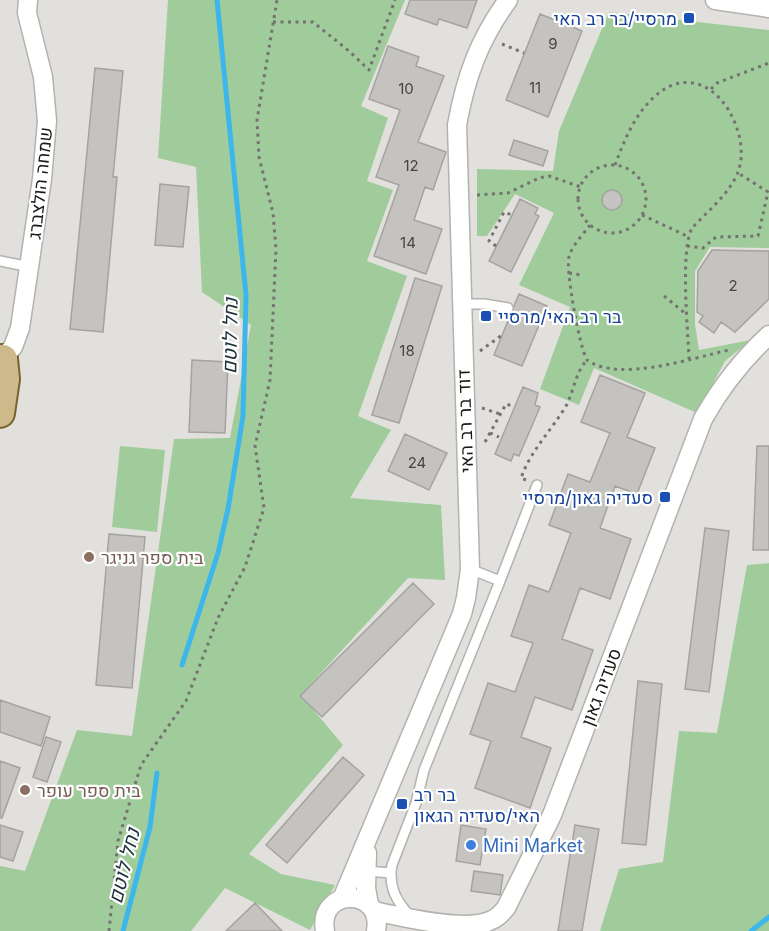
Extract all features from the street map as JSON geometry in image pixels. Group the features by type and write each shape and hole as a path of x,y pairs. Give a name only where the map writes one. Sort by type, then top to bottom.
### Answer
{"main road":[{"path":"0,413 5,379 1,360"}],"street":[{"name":"שמחה הולצברג","path":"1,360 13,347 17,338 30,267 47,121 43,77 27,13 28,0"},
{"name":"דוד בר רב האי","path":"324,930 324,921 330,907 342,899 462,614 466,598 470,568 457,125 468,77 483,37 508,0"},
{"path":"715,0 769,8"},
{"name":"סעדיה גאון","path":"342,899 356,898 371,908 412,918 467,926 479,925 498,917 506,908 552,814 703,419 729,378 766,340"},
{"name":"דוד בר רב האי","path":"368,833 366,871 371,908 377,919 376,931"}],"lane":[{"path":"0,261 30,267"},
{"path":"462,304 484,304 508,308"},
{"path":"412,918 396,898 392,888 391,873 397,850 416,802 424,770 537,485"},
{"path":"470,568 500,581"},
{"path":"366,871 391,873"}],"path":[{"path":"109,931 118,841 141,765 186,701 218,618 245,567 264,508 255,446 270,380 276,249 273,213 259,157 257,120 277,0"},
{"path":"273,22 313,22 369,70 395,0"},
{"path":"514,49 524,53"},
{"path":"711,89 717,83 769,63"},
{"path":"615,165 627,133 653,98 670,86 697,83 711,89 727,107 738,130 741,152 738,173 687,236 689,359"},
{"path":"615,165 631,171 641,181 646,198 642,215 632,227 617,233 598,230 590,225 580,211 580,187 591,172 599,168 615,165"},
{"path":"686,246 703,248 716,237 758,236 768,192 767,189 738,173"},
{"path":"459,195 508,193 539,178 549,176 580,187"},
{"path":"496,246 488,241 504,212 512,215"},
{"path":"642,215 687,236"},
{"path":"590,225 569,255 569,273 581,344 587,360 603,366 628,369 689,359 766,340"},
{"path":"569,273 581,275"},
{"path":"664,296 687,314"},
{"path":"463,352 481,351 502,335"},
{"path":"537,485 521,478 526,465 565,407 581,366 587,360"},
{"path":"466,444 484,443 506,404 512,406"},
{"path":"482,408 500,414"},
{"path":"490,434 499,437"}],"green space":[{"path":"168,0 405,0 361,106 388,118 367,181 393,190 367,261 407,276 358,416 391,430 350,498 441,505 445,580 408,578 301,695 343,745 249,854 281,874 335,885 310,930 225,888 191,931 0,931 0,866 25,871 77,730 132,736 174,439 230,438 251,325 202,292 196,167 158,158"},
{"path":"609,12 769,30 769,248 710,247 695,271 695,324 699,350 751,340 725,361 697,413 594,368 579,405 540,389 570,307 519,285 554,213 515,194 487,236 477,236 477,169 553,171 559,131"},
{"path":"120,446 165,450 157,532 112,527"},
{"path":"769,563 769,931 600,931 619,869 663,862 679,731 717,733 747,565"}],"building":[{"path":"410,0 477,0 467,28 439,19 437,25 405,14"},
{"path":"540,14 582,31 548,117 506,100"},
{"path":"388,46 419,57 416,66 444,76 418,142 446,152 433,190 425,187 414,220 442,229 426,274 374,256 399,185 376,177 400,110 369,99"},
{"path":"95,68 123,71 113,177 117,177 103,332 70,329"},
{"path":"514,140 548,151 543,166 509,155"},
{"path":"160,184 189,187 183,247 155,245"},
{"path":"612,190 619,193 622,200 619,207 612,210 605,207 602,200 605,193"},
{"path":"520,199 538,208 535,214 539,216 511,272 489,261"},
{"path":"712,250 769,251 769,299 735,332 721,322 714,333 699,322 703,316 697,312 698,271"},
{"path":"415,278 442,286 399,423 372,415"},
{"path":"519,294 547,306 522,366 494,355"},
{"path":"192,360 228,362 225,433 189,432"},
{"path":"600,375 645,393 627,437 655,448 637,494 615,486 600,528 631,539 610,599 580,588 562,639 593,650 572,710 535,697 521,737 551,748 530,808 475,788 491,741 470,734 488,683 515,692 533,643 511,636 529,585 549,592 571,533 549,525 568,474 590,482 610,433 581,422"},
{"path":"523,387 538,393 535,405 540,407 519,456 514,454 511,461 495,454"},
{"path":"405,434 447,453 429,490 388,471"},
{"path":"757,446 769,446 769,550 753,550"},
{"path":"705,528 729,531 709,692 685,689"},
{"path":"109,534 145,537 132,688 96,685"},
{"path":"413,583 434,604 322,717 300,696"},
{"path":"638,681 662,684 646,845 622,843"},
{"path":"0,700 50,717 41,746 0,732"},
{"path":"46,737 61,742 47,782 33,777"},
{"path":"343,757 364,775 287,863 266,845"},
{"path":"0,761 20,768 2,818 0,818"},
{"path":"0,825 23,832 13,861 0,857"},
{"name":"Mini Market","path":"461,825 486,829 480,865 456,861"},
{"path":"575,825 599,829 582,931 558,931"},
{"path":"474,871 503,875 500,895 471,891"},
{"path":"255,903 282,931 226,931"}],"waterway":[{"name":"נחל לוטם","path":"182,665 218,553 228,509 243,416 246,295 217,0"},
{"name":"נחל לוטם","path":"123,931 150,827 157,773"},
{"path":"751,931 769,917"}],"place":[{"name":"מרסיי/בר רב האי","path":"689,18"},
{"name":"בר רב האי/מרסיי","path":"486,316"},
{"name":"סעדיה גאון/מרסיי","path":"665,497"},
{"name":"בית ספר גניגר","path":"89,557"},
{"name":"בית ספר עופר","path":"25,790"},
{"name":"בר רב האי/סעדיה הגאון","path":"402,804"},
{"name":"Mini Market","path":"471,845"}]}
